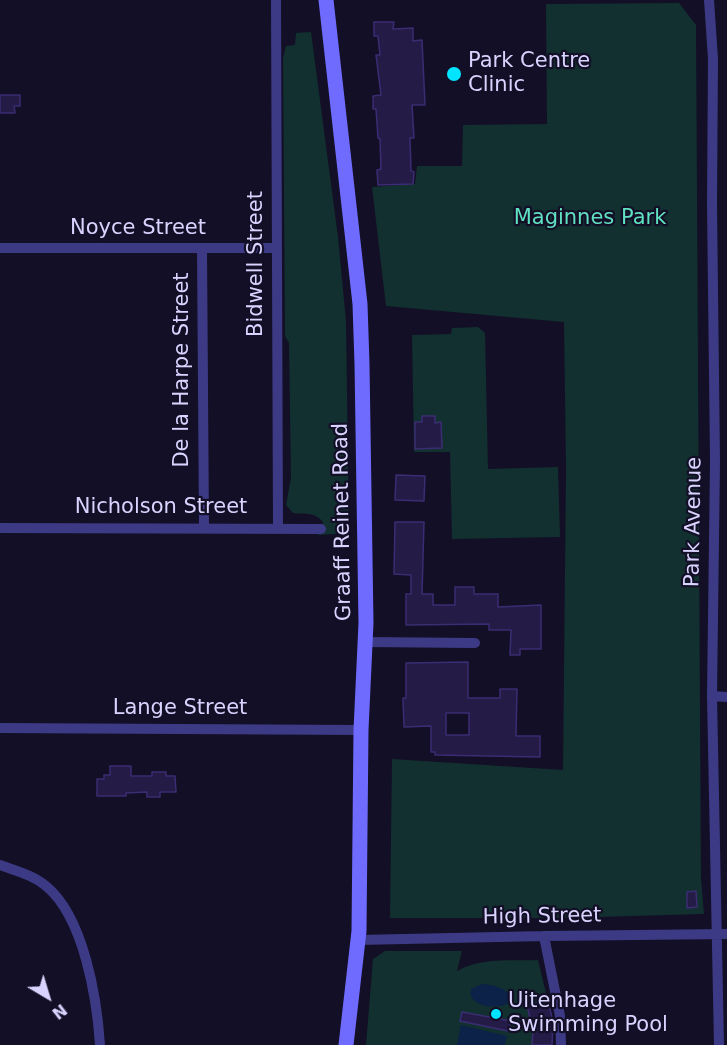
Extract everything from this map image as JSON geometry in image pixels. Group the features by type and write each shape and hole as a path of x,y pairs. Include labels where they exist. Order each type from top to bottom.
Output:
{"main road":[{"name":"Graaff Reinet Road","path":"326,0 360,304 365,642 361,730 358,940 346,1045"}],"street":[{"name":"Bidwell Street","path":"276,0 278,527"},
{"name":"Park Avenue","path":"709,0 713,59 712,204 720,461 712,696 722,934 718,1045"},
{"name":"Noyce Street","path":"0,248 277,248"},
{"name":"De la Harpe Street","path":"202,249 204,527"},
{"name":"Nicholson Street","path":"0,528 278,527 321,529"},
{"path":"365,642 475,643"},
{"path":"712,696 727,698"},
{"name":"Lange Street","path":"0,728 361,730"},
{"path":"0,865 33,877 47,886 61,901 78,935 93,983 100,1045"},
{"name":"High Street","path":"358,940 722,934"},
{"path":"544,936 560,1016 561,1045"}],"green space":[{"name":"Maginnes Park","path":"679,3 696,25 701,879 704,914 562,918 390,918 392,759 563,770 566,469 564,322 386,306 372,187 415,184 417,166 462,166 463,125 547,124 546,4"},
{"path":"311,32 338,237 346,321 349,533 318,535 323,528 323,522 310,514 293,513 286,505 291,478 289,343 285,336 283,58 286,46 295,45 296,33"},
{"path":"478,327 485,333 488,469 558,467 560,537 452,539 450,452 414,452 412,335 451,334 452,328"},
{"path":"385,951 462,951 457,971 486,962 538,960 554,1026 552,1045 366,1045 373,959"}],"water":[{"path":"482,984 502,989 512,997 512,1000 507,1004 493,1007 479,1004 471,995 471,989"},
{"path":"461,1025 507,1036 505,1045 457,1045"}],"building":[{"path":"374,22 394,22 393,29 413,28 413,41 422,40 425,105 412,105 414,138 410,138 413,184 378,185 377,170 381,169 380,139 378,138 376,109 373,109 373,96 381,95 376,55 380,55 378,36 374,36"},
{"path":"0,95 20,95 20,106 14,106 15,113 0,113"},
{"path":"422,416 435,416 435,423 441,422 442,448 415,449 415,422 422,422"},
{"path":"396,475 425,476 424,501 395,500"},
{"path":"395,522 424,522 422,594 433,594 433,605 455,605 455,587 474,587 474,594 498,594 498,607 541,605 541,649 520,649 520,655 510,655 511,630 489,630 489,624 406,625 406,594 411,594 411,575 394,574"},
{"path":"468,662 468,698 500,698 500,689 517,689 516,736 540,736 540,757 435,755 435,752 431,752 431,726 404,727 403,698 406,698 406,663","holes":["446,713 469,713 469,735 446,735"]},
{"path":"110,766 131,766 131,776 152,776 152,772 166,772 166,776 175,776 176,792 160,792 160,797 147,797 147,792 126,793 126,796 97,796 97,779 104,779 104,775 110,775"},
{"path":"696,891 697,907 687,908 687,892"},
{"path":"548,1001 553,1022 552,1045 532,1045 533,1031 527,1005"},
{"path":"462,1012 511,1021 508,1031 460,1021"}],"place":[{"name":"Park Centre Clinic","path":"454,74"},
{"name":"Uitenhage Swimming Pool","path":"496,1014"}]}
